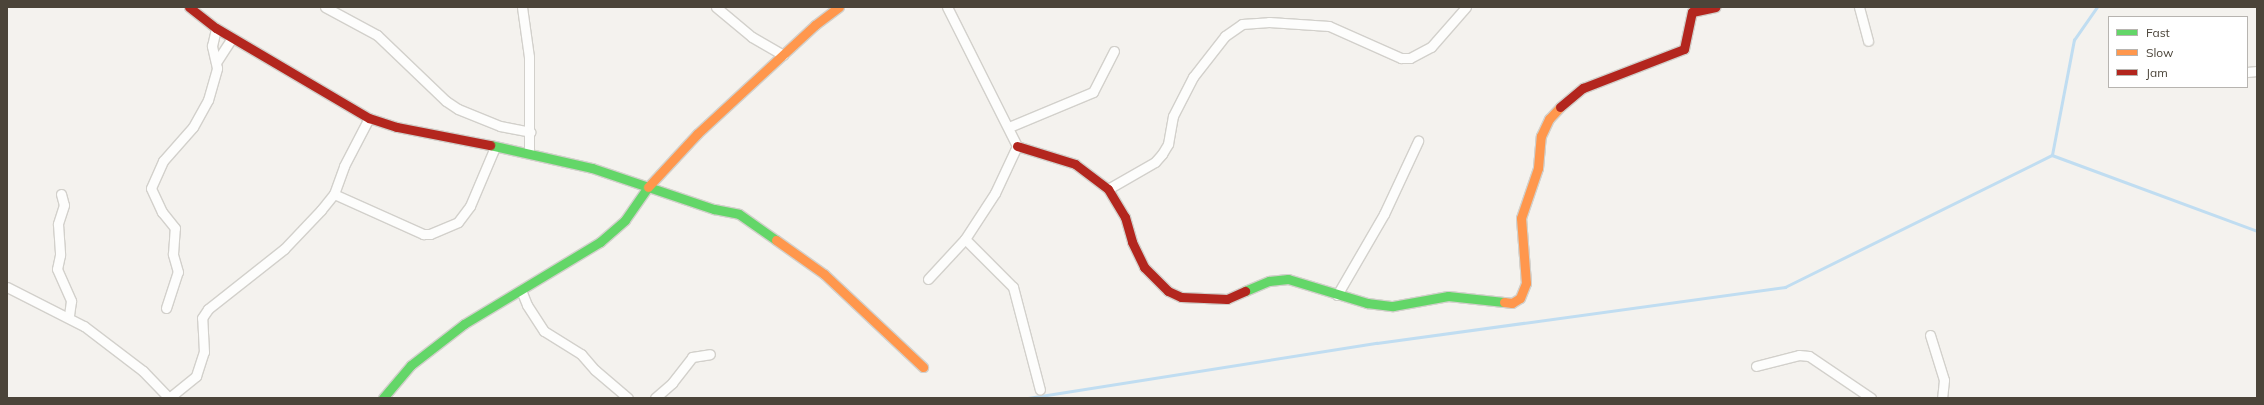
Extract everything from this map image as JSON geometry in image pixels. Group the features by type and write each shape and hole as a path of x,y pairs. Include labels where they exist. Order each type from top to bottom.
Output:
{"street":[{"path":"189,7 216,28 232,38 369,118 397,127 495,147 529,152 592,168 648,187 739,214 754,223 824,274 923,367"},
{"path":"325,7 341,18 376,35 446,101 458,109 500,126 530,132"},
{"path":"522,7 530,57 529,152"},
{"path":"716,7 752,37 783,55"},
{"path":"383,398 411,365 464,324 600,242 625,220 648,187 697,134 815,25 839,7"},
{"path":"947,7 1017,146 1075,164 1108,189 1124,217 1132,242 1144,267 1168,291 1181,297 1227,300 1269,281 1288,279 1336,295 1367,303 1393,306 1448,296 1476,297 1512,304 1517,302 1526,282 1521,218 1538,168 1541,136 1549,119 1567,99 1583,88 1684,49 1692,12 1715,7"},
{"path":"1108,189 1155,162 1162,154 1168,144 1173,116 1193,77 1225,36 1242,24 1269,22 1329,26 1401,58 1410,58 1431,47 1466,7"},
{"path":"1859,7 1868,41"},
{"path":"216,28 212,46 217,61"},
{"path":"166,308 178,272 172,254 175,228 162,212 151,188 163,161 193,127 208,100 217,61 232,38"},
{"path":"1009,128 1093,92 1114,51"},
{"path":"7,287 69,316 143,371 169,398 196,376 204,352 202,318 208,309 284,249 334,194 344,166 369,118"},
{"path":"1336,295 1384,214 1418,141"},
{"path":"928,279 966,239 995,193 1017,146"},
{"path":"334,194 423,234 430,234 458,222 470,206 495,147"},
{"path":"61,194 64,205 58,224 60,255 57,269 71,301 69,316"},
{"path":"966,239 1013,287 1040,390"},
{"path":"521,290 527,305 544,331 581,354 595,370 628,398"},
{"path":"1930,335 1944,380 1942,398"},
{"path":"655,398 672,383 692,357 710,354"},
{"path":"1756,366 1799,355 1809,356 1871,398"}],"waterway":[{"path":"2052,155 2074,40 2097,7"},
{"path":"1028,398 1377,343 1785,287 2052,155 2257,231"}],"traffic: fast":[{"path":"490,145 592,168 714,209 739,214 776,240"},
{"path":"383,398 411,365 464,324 600,242 625,220 648,187"},
{"path":"1245,291 1269,281 1288,279 1367,303 1393,306 1448,296 1504,302"}],"traffic: slow":[{"path":"648,187 697,134 815,25 839,7"},
{"path":"1504,302 1512,303 1520,298 1526,283 1521,218 1538,168 1541,136 1549,119 1560,107"},
{"path":"776,240 824,274 923,367"}],"traffic: jam":[{"path":"189,7 216,28 369,118 397,127 490,145"},
{"path":"1560,107 1583,88 1684,49 1692,12 1715,7"},
{"path":"1017,146 1075,164 1108,189 1125,217 1132,242 1144,267 1168,291 1181,297 1227,299 1245,291"}]}
